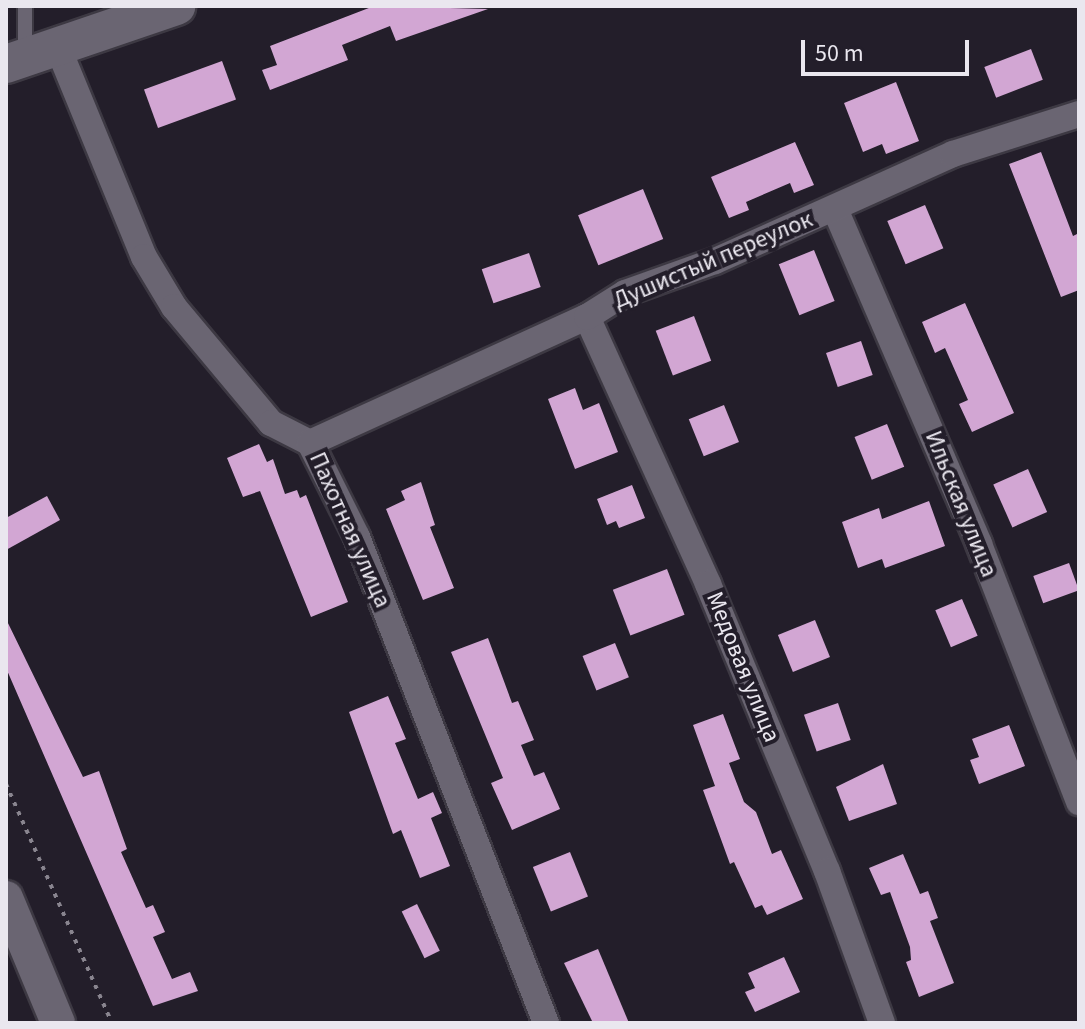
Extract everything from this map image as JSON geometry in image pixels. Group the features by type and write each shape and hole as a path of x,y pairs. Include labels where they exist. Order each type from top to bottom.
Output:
{"main road":[{"path":"30,55 111,16 176,6"}],"street":[{"name":"Пахотная улица","path":"30,55 174,307 271,423 310,443 357,537 546,1023"},
{"name":"Душистый переулок","path":"310,443 587,317 625,293 835,209 953,154 1079,114"},
{"name":"Ильская улица","path":"835,209 892,332 1079,802"},
{"name":"Медовая улица","path":"587,317 714,598 827,871 882,1023"},
{"path":"6,898 58,1023"}],"lane":[{"path":"25,6 30,55"}],"path":[{"path":"6,784 112,1023"}],"building":[{"path":"374,6 488,9 396,41 390,26 342,45 348,60 270,90 262,70 277,65 270,46"},
{"path":"1031,49 1043,80 996,98 984,67"},
{"path":"222,61 236,100 158,128 144,89"},
{"path":"896,82 919,141 886,154 882,144 863,152 844,103"},
{"path":"795,142 814,185 794,193 790,183 746,202 749,210 729,218 711,177"},
{"path":"1041,152 1073,236 1079,233 1079,290 1061,297 1009,164"},
{"path":"643,189 663,239 598,265 578,215"},
{"path":"925,205 943,248 906,264 887,221"},
{"path":"814,250 835,301 799,315 779,264"},
{"path":"529,253 541,287 493,303 482,269"},
{"path":"965,303 1014,413 972,432 959,404 968,400 945,348 935,353 922,322"},
{"path":"694,316 711,361 673,376 656,331"},
{"path":"861,341 873,375 838,387 826,353"},
{"path":"575,388 583,410 599,403 618,452 575,469 548,399"},
{"path":"724,405 739,442 704,456 689,419"},
{"path":"887,424 904,467 872,480 855,437"},
{"path":"259,444 267,462 273,459 285,494 297,490 300,498 306,495 348,602 311,617 260,491 243,497 227,458"},
{"path":"1028,469 1047,512 1012,527 993,484"},
{"path":"421,482 435,525 430,527 454,588 423,600 386,509 405,500 401,491"},
{"path":"632,485 645,518 619,528 616,521 607,525 597,499"},
{"path":"47,496 60,520 6,550 6,518"},
{"path":"929,501 945,546 885,568 882,559 858,568 842,522 879,508 882,519"},
{"path":"1069,563 1079,590 1043,603 1033,576"},
{"path":"667,569 685,615 630,636 613,590"},
{"path":"962,599 978,636 951,647 935,610"},
{"path":"6,619 83,777 99,771 127,849 121,852 146,908 153,905 165,932 153,937 172,979 190,972 198,991 153,1006 6,668"},
{"path":"815,620 830,657 793,672 778,635"},
{"path":"488,638 512,703 518,701 534,740 521,745 534,776 544,772 560,809 512,830 491,783 503,778 451,652"},
{"path":"615,643 629,677 596,690 583,656"},
{"path":"388,696 406,739 395,743 418,799 433,792 442,813 431,818 450,866 420,878 401,830 393,834 349,712"},
{"path":"838,703 851,740 817,752 804,715"},
{"path":"723,714 740,759 729,763 744,802 756,812 772,854 781,850 803,899 767,915 762,905 755,908 734,862 730,864 703,790 715,786 693,725"},
{"path":"1009,725 1025,766 979,784 970,760 979,757 972,739"},
{"path":"883,764 897,804 849,821 836,787"},
{"path":"570,852 588,897 551,911 533,867"},
{"path":"903,854 920,894 928,891 938,918 930,921 954,983 919,997 906,962 911,960 910,947 890,892 881,895 869,868"},
{"path":"417,904 440,951 425,958 402,911"},
{"path":"598,949 629,1023 593,1023 564,963"},
{"path":"784,957 800,992 755,1012 745,992 755,988 748,973"}]}
